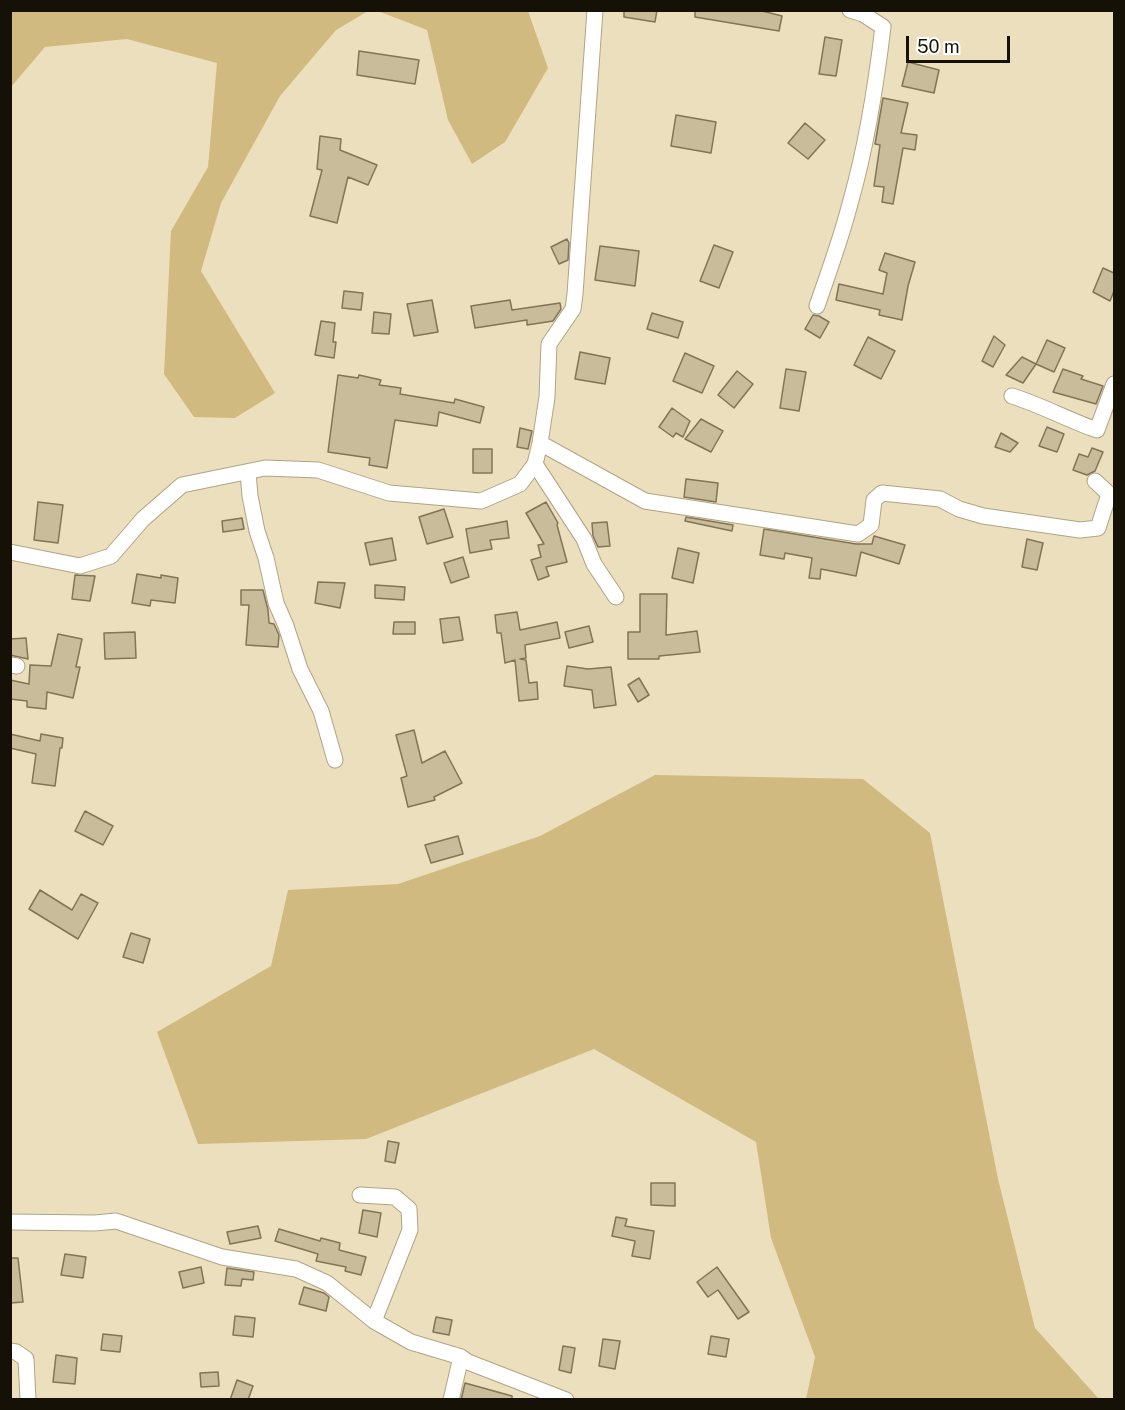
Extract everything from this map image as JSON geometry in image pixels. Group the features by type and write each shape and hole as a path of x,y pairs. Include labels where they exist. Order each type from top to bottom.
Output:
{"street":[{"path":"10,552 80,566 111,556 143,519 182,485 265,468 318,470 389,493 481,501 520,484 535,464 540,443 547,397 549,344 573,309 595,10"},
{"path":"817,306 851,203 878,72 883,27 863,14 850,10"},
{"path":"1012,396 1033,402 1076,423 1097,430 1114,384"},
{"path":"540,443 645,501 858,534 871,525 874,500 882,493 940,499 958,509 982,516 1080,530 1098,528 1112,492 1095,481"},
{"path":"535,464 584,539 594,564 616,597"},
{"path":"248,472 257,531 266,558 276,603 300,669 321,711 334,760"},
{"path":"360,1195 396,1197 409,1209 410,1230 374,1321"},
{"path":"10,1222 95,1223 116,1221 222,1257 296,1269 327,1283 374,1321 411,1342 461,1357 468,1362 566,1400"},
{"path":"10,1351 26,1359 28,1400"},
{"path":"451,1400 461,1357"}],"shaded area":[{"path":"11,10 368,11 336,30 280,96 221,203 201,271 275,393 235,418 194,417 164,374 171,231 208,167 217,63 127,39 45,47 11,87"},
{"path":"378,11 528,11 548,68 505,142 472,164 448,120 427,30"},
{"path":"655,775 863,779 930,833 998,1179 1035,1328 1099,1399 806,1399 815,1357 771,1238 756,1142 594,1049 366,1139 198,1144 157,1032 271,966 288,890 398,884 540,836"}],"building":[{"path":"624,10 657,10 655,22 624,17"},
{"path":"695,10 758,10 782,16 779,31 695,17"},
{"path":"825,37 842,40 836,76 819,74"},
{"path":"359,51 419,60 415,84 357,75"},
{"path":"908,62 939,70 934,93 902,86"},
{"path":"883,98 908,103 901,133 917,135 915,150 903,148 893,204 882,202 884,187 874,186 880,145 875,144"},
{"path":"676,115 716,122 711,153 671,146"},
{"path":"805,123 825,140 808,159 788,143"},
{"path":"320,136 341,139 340,150 377,165 368,185 348,177 337,223 310,216 322,170 317,169"},
{"path":"567,239 569,243 568,260 559,264 551,247"},
{"path":"714,245 733,252 719,288 700,281"},
{"path":"600,246 639,251 635,286 595,280"},
{"path":"885,253 915,262 902,320 879,315 880,310 836,300 839,284 883,294 887,273 879,270"},
{"path":"1103,268 1114,273 1114,291 1110,301 1093,292"},
{"path":"344,291 363,293 361,310 342,308"},
{"path":"432,300 438,332 414,336 407,304"},
{"path":"510,300 512,310 560,303 561,309 553,321 527,325 527,320 475,328 471,306"},
{"path":"374,312 391,314 389,334 372,333"},
{"path":"652,313 683,322 678,338 647,329"},
{"path":"813,315 829,322 820,338 805,329"},
{"path":"321,321 335,323 334,358 315,355"},
{"path":"994,336 1005,345 993,367 982,361"},
{"path":"868,337 895,351 881,379 854,365"},
{"path":"1047,340 1065,348 1054,372 1036,364"},
{"path":"580,352 610,358 605,384 575,379"},
{"path":"685,353 714,366 702,393 673,381"},
{"path":"1022,357 1036,364 1023,383 1006,375"},
{"path":"786,369 806,372 799,411 780,408"},
{"path":"1063,369 1083,376 1081,379 1103,386 1096,404 1053,392"},
{"path":"737,371 753,384 734,408 718,395"},
{"path":"338,375 358,378 359,375 381,380 379,385 401,388 400,394 454,403 455,399 484,407 480,423 439,412 437,426 395,420 387,468 369,465 370,458 328,452"},
{"path":"672,408 690,421 683,437 676,433 673,437 659,427"},
{"path":"701,419 723,431 711,452 685,439"},
{"path":"1047,427 1064,434 1057,452 1039,446"},
{"path":"520,428 532,431 528,449 517,447"},
{"path":"1001,433 1018,443 1010,452 995,447"},
{"path":"1092,448 1103,452 1095,471 1087,475 1073,470 1079,454 1088,457"},
{"path":"473,449 492,449 492,473 473,473"},
{"path":"686,479 718,483 716,502 684,497"},
{"path":"38,502 63,505 58,543 34,540"},
{"path":"546,502 558,523 567,562 546,567 549,576 538,580 531,560 541,557 538,545 544,544 526,513"},
{"path":"444,509 453,537 427,544 419,517"},
{"path":"686,517 733,525 732,531 685,521"},
{"path":"242,518 244,529 223,532 222,521"},
{"path":"507,521 509,538 490,540 492,549 470,553 466,529"},
{"path":"607,522 610,546 598,547 593,536 592,523"},
{"path":"764,529 856,544 872,544 874,536 905,545 899,564 861,552 856,576 821,569 820,579 809,578 812,558 785,553 784,559 760,555"},
{"path":"392,538 396,560 370,565 365,543"},
{"path":"1027,539 1043,543 1037,570 1022,567"},
{"path":"678,548 699,553 693,583 672,578"},
{"path":"463,557 469,577 451,583 444,563"},
{"path":"137,574 178,578 175,603 151,600 150,606 132,603"},
{"path":"75,575 95,576 90,601 72,599"},
{"path":"318,582 345,583 340,608 315,603"},
{"path":"375,585 405,587 404,600 375,598"},
{"path":"241,590 263,590 269,623 274,624 279,635 278,647 246,645 249,605 241,605"},
{"path":"640,594 667,594 666,635 697,631 700,652 659,656 659,659 628,659 628,632 640,632"},
{"path":"517,612 520,630 557,622 560,638 525,645 526,658 520,659 526,660 529,683 537,682 538,699 519,701 515,660 505,663 501,633 497,633 495,615"},
{"path":"459,617 463,640 443,643 440,619"},
{"path":"394,622 415,622 415,634 393,634"},
{"path":"589,626 593,642 569,648 565,632"},
{"path":"135,632 136,658 105,659 104,633"},
{"path":"58,634 82,639 76,667 80,667 73,698 47,692 46,709 27,707 27,701 10,699 10,680 29,684 30,665 51,666"},
{"path":"26,638 28,659 10,655 10,639"},
{"path":"567,666 588,669 611,667 616,705 594,708 592,690 564,686"},
{"path":"639,678 649,695 638,702 628,685"},
{"path":"414,730 422,763 445,751 462,783 434,797 435,800 408,807 401,778 407,776 396,735"},
{"path":"10,734 40,741 41,734 63,738 55,786 32,783 36,754 10,748"},
{"path":"85,811 113,826 103,845 75,831"},
{"path":"458,836 463,854 431,863 425,845"},
{"path":"40,890 72,910 81,894 98,903 78,939 29,909"},
{"path":"131,933 150,939 143,963 123,957"},
{"path":"388,1141 399,1143 395,1163 385,1161"},
{"path":"651,1183 675,1183 675,1206 651,1205"},
{"path":"363,1210 381,1213 377,1237 359,1233"},
{"path":"616,1217 627,1219 625,1226 654,1231 650,1259 632,1256 635,1241 612,1236"},
{"path":"258,1226 261,1238 230,1244 227,1232"},
{"path":"279,1229 320,1241 321,1238 340,1243 339,1250 366,1257 361,1275 345,1271 346,1267 316,1261 318,1254 275,1241"},
{"path":"65,1254 86,1257 83,1278 61,1275"},
{"path":"10,1258 18,1258 23,1302 10,1303"},
{"path":"201,1267 204,1283 183,1288 179,1272"},
{"path":"717,1267 749,1312 738,1319 718,1290 708,1297 697,1282"},
{"path":"227,1268 254,1272 253,1280 242,1279 241,1286 225,1285"},
{"path":"304,1287 324,1293 329,1297 326,1311 299,1304"},
{"path":"235,1316 255,1318 253,1337 233,1335"},
{"path":"436,1317 452,1320 449,1335 433,1332"},
{"path":"103,1334 122,1336 120,1352 101,1350"},
{"path":"711,1336 729,1339 726,1357 708,1354"},
{"path":"603,1339 620,1341 615,1369 599,1366"},
{"path":"563,1346 575,1348 571,1373 559,1370"},
{"path":"56,1355 77,1358 75,1384 53,1382"},
{"path":"218,1372 219,1386 201,1387 200,1373"},
{"path":"237,1380 253,1386 248,1400 230,1400"},
{"path":"465,1383 512,1396 512,1400 461,1400"}]}
